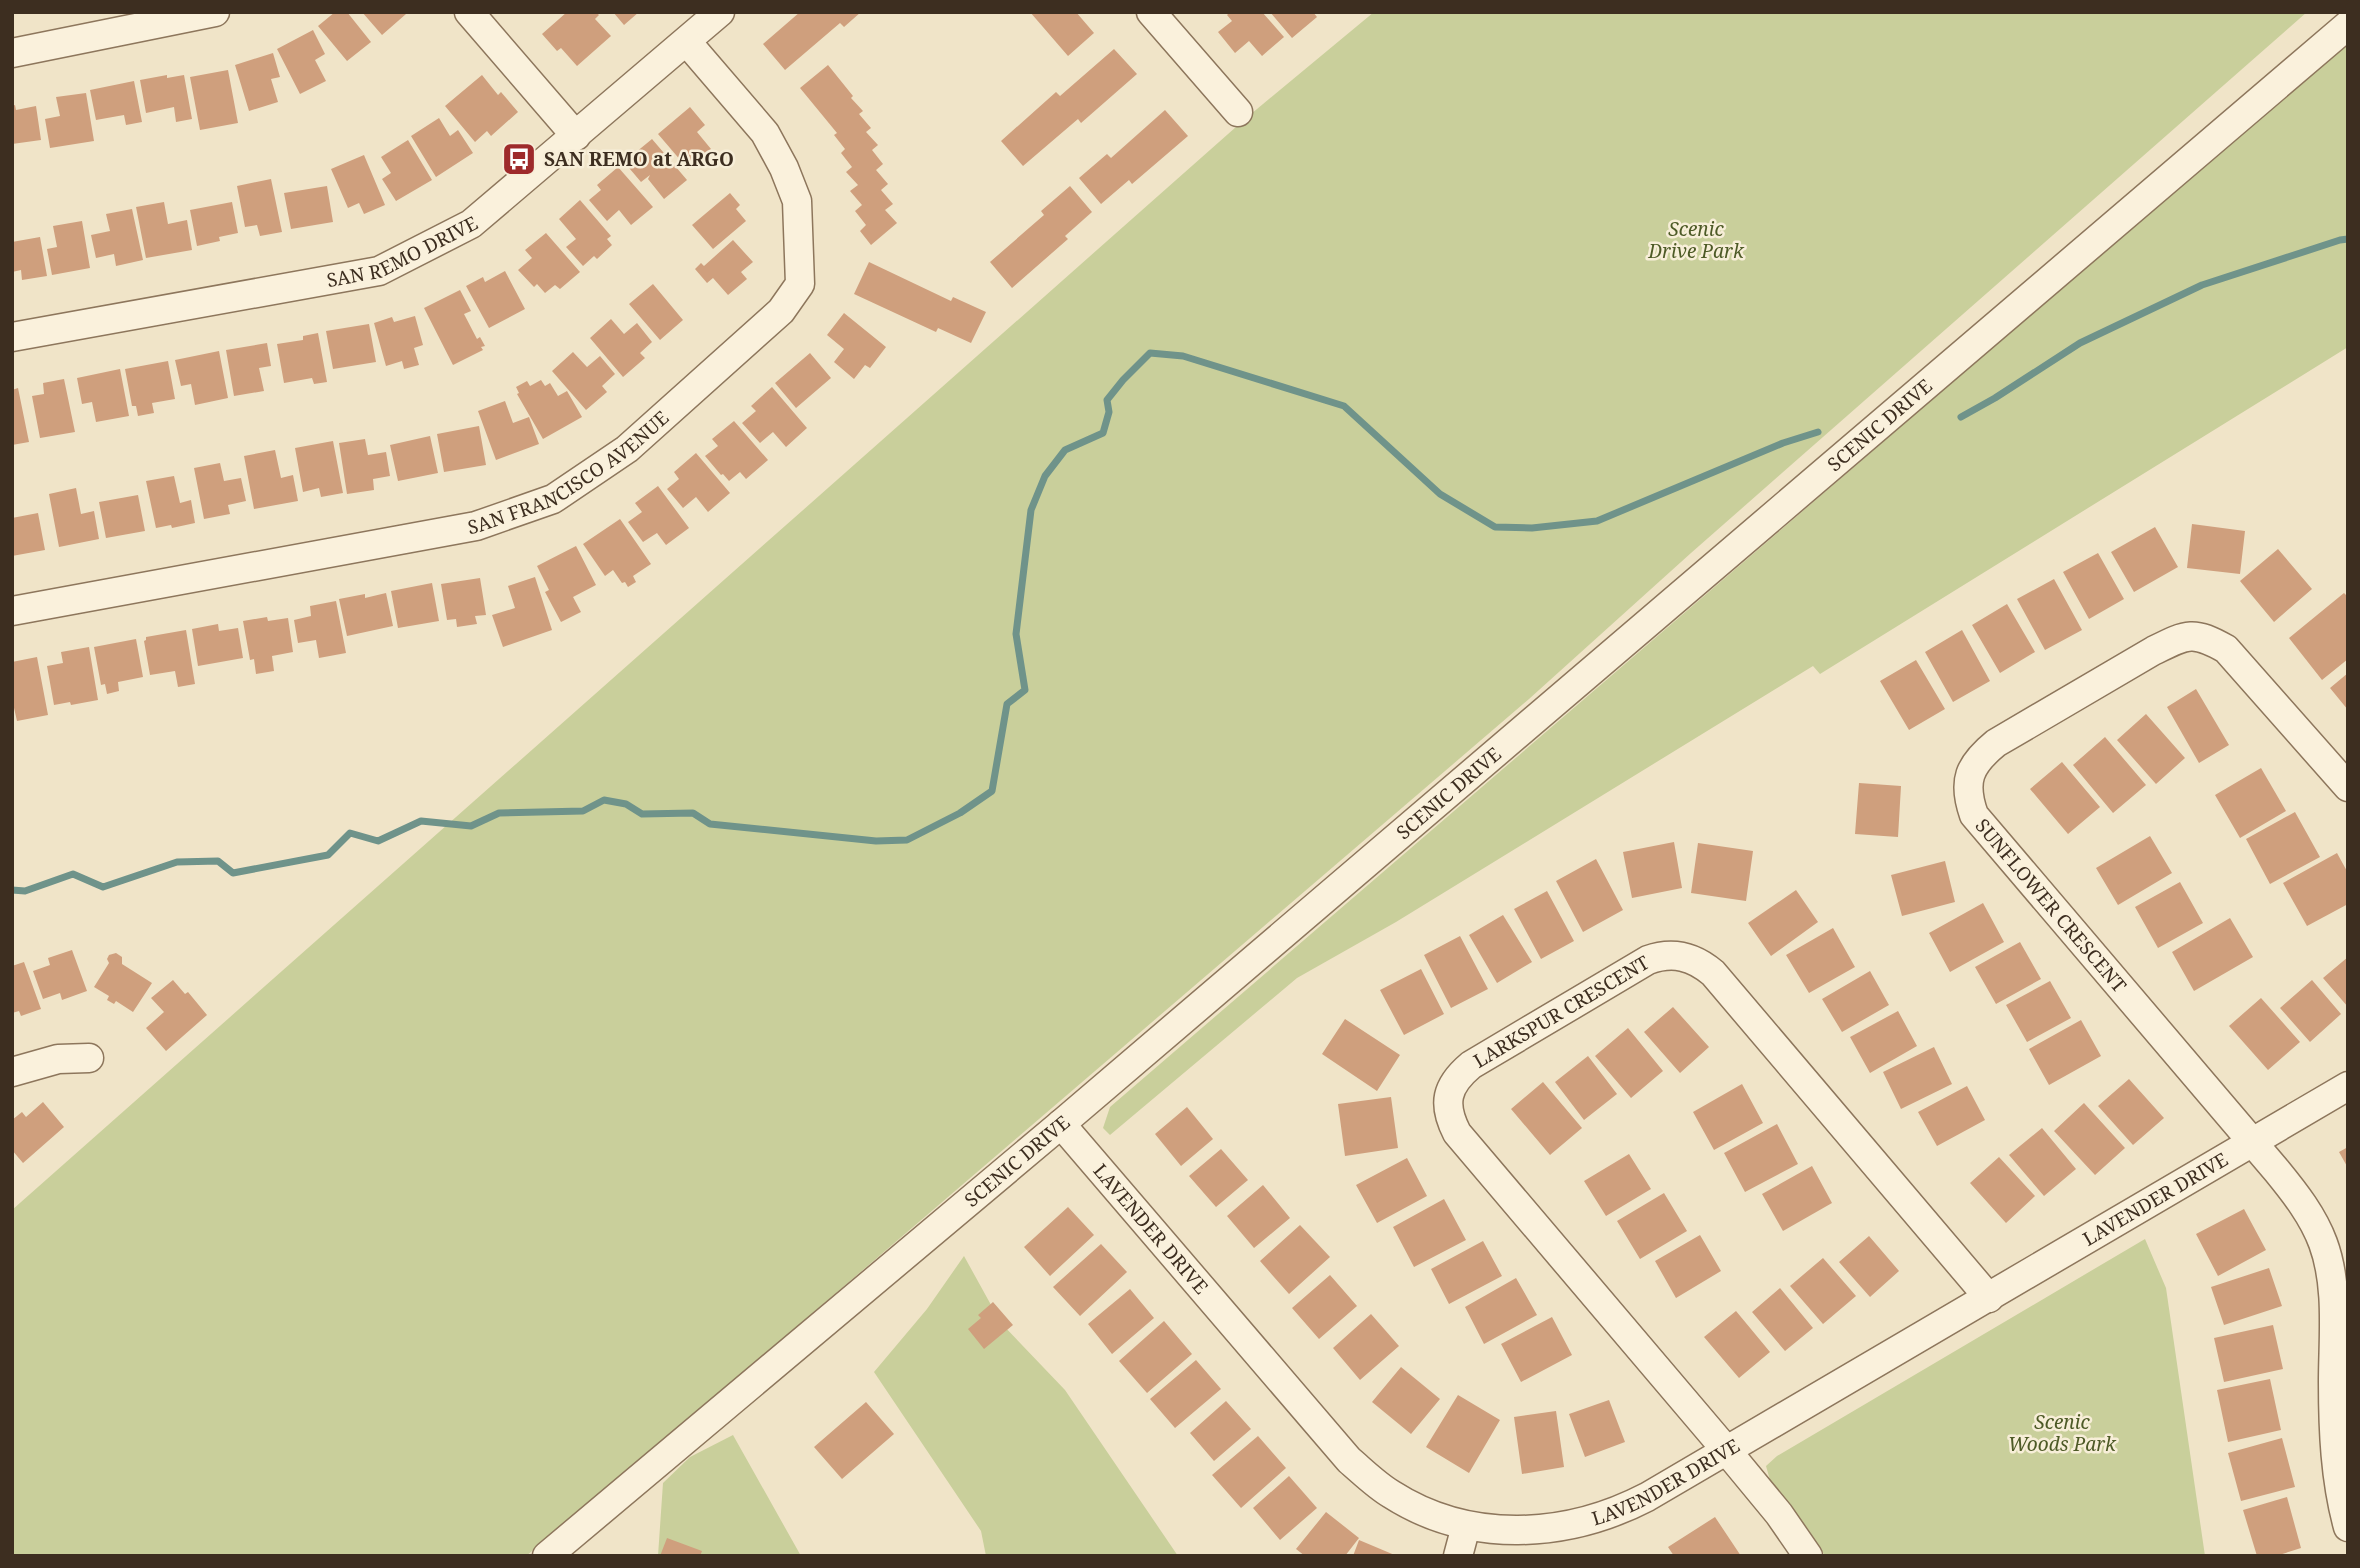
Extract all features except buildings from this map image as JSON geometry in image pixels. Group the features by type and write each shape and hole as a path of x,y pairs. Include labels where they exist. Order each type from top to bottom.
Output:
{"street":[{"path":"12,53 215,12"},
{"path":"469,12 576,136"},
{"name":"SAN REMO DRIVE","path":"12,337 379,271 471,224 720,12"},
{"path":"1151,12 1238,111"},
{"name":"SCENIC DRIVE","path":"547,1556 1061,1124 2348,26"},
{"name":"SAN FRANCISCO AVENUE","path":"12,611 476,526 553,499 627,449 780,311 800,284 797,201 784,168 765,132 687,42"},
{"name":"SUNFLOWER CRESCENT","path":"2252,1142 1974,815 1968,787 1970,771 1980,756 1996,743 2153,651 2192,635 2211,640 2226,649 2348,788"},
{"name":"LARKSPUR CRESCENT","path":"1808,1556 1779,1514 1727,1451 1457,1133 1449,1118 1447,1101 1453,1084 1462,1073 1559,1011 1648,960 1661,955 1685,957 1705,966 1713,973 1989,1298"},
{"path":"12,1072 58,1059 89,1058"},
{"name":"LAVENDER DRIVE","path":"1061,1124 1349,1460 1390,1494 1412,1506 1466,1526 1492,1530 1535,1530 1595,1520 1634,1504 2348,1086"},
{"path":"2252,1142 2300,1199 2324,1245 2332,1285 2335,1322 2333,1382 2338,1479 2348,1527"},
{"path":"1458,1556 1466,1526"}],"green space":[{"name":"Scenic Drive Park","path":"1374,12 2307,12 1691,553 1529,699 526,1556 12,1556 12,1210 1245,119"},
{"path":"2348,42 2348,347 1820,674 1813,666 1396,922 1297,978 1110,1135 1103,1128 1110,1107"},
{"name":"Scenic Woods Park","path":"2145,1239 2166,1288 2205,1556 1825,1556 1770,1480 1766,1466 1777,1456"},
{"path":"964,1256 1001,1323 1065,1390 1178,1556 986,1556 981,1531 874,1372 927,1309"},
{"path":"733,1435 801,1556 658,1556 663,1483 690,1457"}],"waterway":[{"path":"1961,417 2080,343 2202,285 2348,239"},
{"path":"12,890 25,891 73,874 103,887 177,862 218,861 233,873 328,855 350,833 378,841 421,821 471,826 499,813 583,811 604,800 626,804 642,814 693,813 710,824 876,841 907,840 960,813 992,791 1007,704 1025,690 1016,634 1031,510 1045,476 1065,450 1103,433 1109,412 1107,400 1150,353 1183,356 1344,406 1440,494 1495,527 1532,528 1597,521 1783,443 1818,432"}],"place":[{"name":"SAN REMO at ARGO","path":"519,159"}]}
